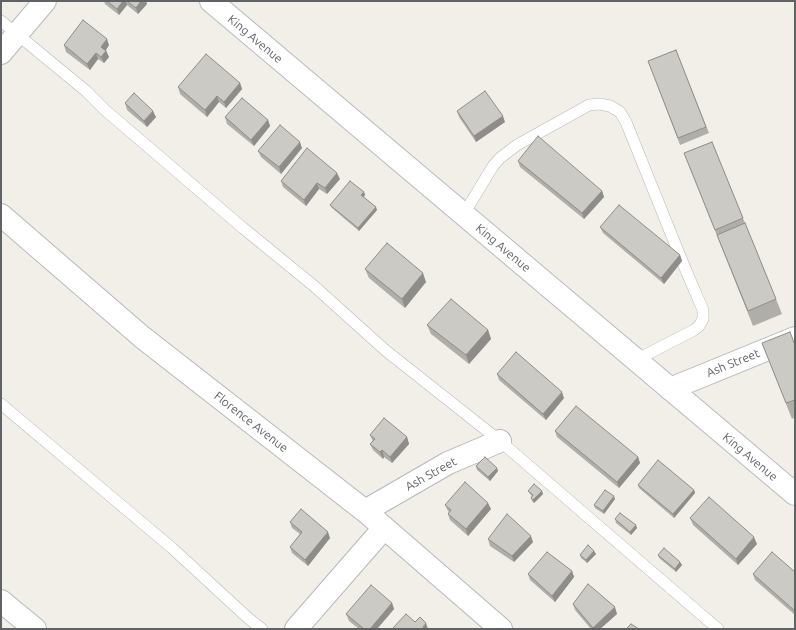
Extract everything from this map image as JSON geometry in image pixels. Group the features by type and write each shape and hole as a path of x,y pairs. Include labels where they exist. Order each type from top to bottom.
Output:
{"street":[{"path":"1,53 9,27 45,1"},
{"name":"King Avenue","path":"211,1 795,494"},
{"name":"Florence Avenue","path":"1,215 142,337 365,511 501,629"},
{"name":"Ash Street","path":"670,389 795,338"},
{"name":"Ash Street","path":"365,511 448,463 500,441"},
{"path":"296,629 384,528"},
{"path":"1,601 35,629"}],"lane":[{"path":"9,27 86,91 105,110 243,228 314,286 385,350 500,441 718,629"},
{"path":"464,214 492,166 517,145 589,105 600,104 610,106 620,112 626,122 703,310 703,319 699,326 694,330 636,360"},
{"path":"1,404 172,548 262,629"}],"building":[{"path":"107,1 123,1 117,9"},
{"path":"127,1 141,1 136,8"},
{"path":"83,20 107,39 101,47 106,51 101,57 96,53 87,64 64,45"},
{"path":"676,50 706,127 678,138 648,61"},
{"path":"206,54 240,83 224,102 217,96 205,110 178,87"},
{"path":"485,91 503,116 474,136 457,111"},
{"path":"134,93 153,111 144,121 125,103"},
{"path":"242,98 268,120 251,140 225,117"},
{"path":"280,125 300,142 279,167 258,151"},
{"path":"538,136 602,191 582,213 518,161"},
{"path":"712,142 743,218 715,230 684,153"},
{"path":"307,148 337,173 325,188 317,183 304,200 281,181"},
{"path":"350,181 364,192 361,195 376,207 358,228 330,205"},
{"path":"619,205 680,255 661,278 600,227"},
{"path":"745,223 776,299 748,311 717,235"},
{"path":"387,243 423,273 402,299 365,269"},
{"path":"451,299 488,330 466,355 427,325"},
{"path":"790,332 795,345 795,400 786,403 762,343"},
{"path":"516,352 562,392 543,414 497,374"},
{"path":"576,406 638,457 617,482 555,431"},
{"path":"384,418 407,437 390,457 382,450 380,452 370,444 375,439 370,435"},
{"path":"485,457 497,468 488,477 476,466"},
{"path":"658,460 694,490 673,514 638,485"},
{"path":"465,482 488,503 466,529 448,514 451,510 445,505"},
{"path":"534,484 542,491 533,500 531,498 533,495 528,491"},
{"path":"605,490 614,496 603,511 594,505"},
{"path":"709,497 754,537 736,559 690,518"},
{"path":"301,509 328,532 305,560 290,547 302,532 290,522"},
{"path":"620,513 636,525 630,532 615,519"},
{"path":"507,514 531,536 512,556 488,539"},
{"path":"588,545 594,551 586,560 580,555"},
{"path":"664,548 680,562 675,569 658,555"},
{"path":"547,552 572,571 552,596 528,574"},
{"path":"772,552 795,572 795,611 753,574"},
{"path":"588,584 615,607 593,628 573,604"},
{"path":"371,585 392,603 370,629 364,629 346,614"},
{"path":"406,614 415,622 420,617 426,623 423,627 424,629 392,629"},
{"path":"631,624 639,629 626,629"}]}
